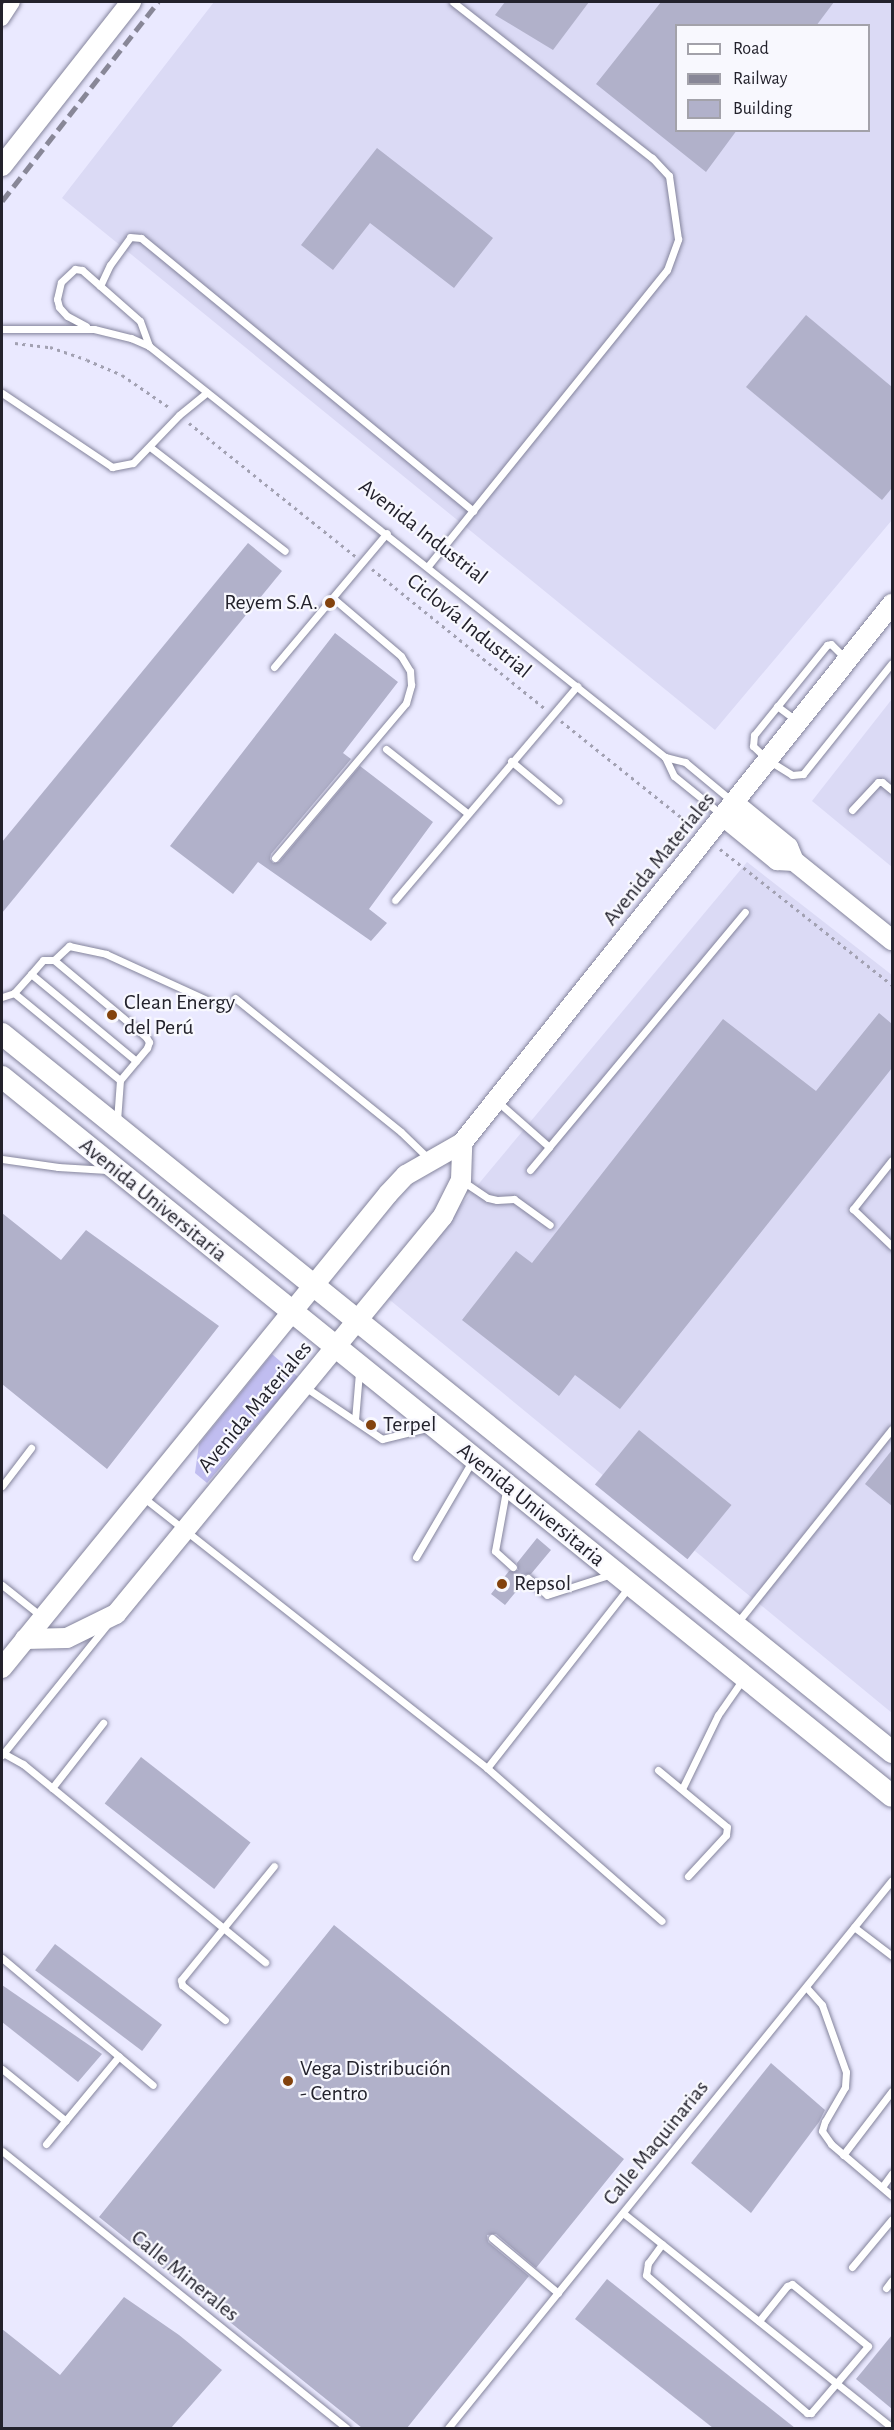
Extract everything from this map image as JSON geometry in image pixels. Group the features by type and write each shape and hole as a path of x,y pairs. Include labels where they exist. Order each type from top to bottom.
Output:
{"main road":[{"name":"Avenida Universitaria","path":"2,1034 892,1752"},
{"name":"Avenida Universitaria","path":"2,1077 892,1796"},
{"path":"94,1152 116,1126"},
{"path":"723,1659 740,1629"}],"street":[{"path":"2,19 13,2"},
{"path":"2,166 132,2"},
{"name":"Avenida Materiales","path":"2,1668 388,1194 406,1175 462,1143 892,604"},
{"name":"Avenida Industrial","path":"729,809 788,847 794,861 892,940"},
{"name":"Avenida Materiales","path":"26,1639 67,1638 116,1614 443,1216 461,1180 462,1143"}],"lane":[{"path":"428,566 667,270 678,239 669,176 652,158 453,2"},
{"path":"100,286 110,265 130,237 141,238 473,511"},
{"path":"75,269 82,270 140,321 149,346 131,338 94,329 67,316 59,307 58,291 68,273 75,269"},
{"path":"2,329 94,329"},
{"name":"Avenida Industrial","path":"149,346 387,533 665,757 685,762 729,809"},
{"path":"2,393 112,467 133,463 179,415 207,392"},
{"path":"150,447 285,551"},
{"path":"274,666 334,599 387,533"},
{"path":"275,858 406,703 411,685 410,671 401,656 334,599"},
{"path":"848,660 831,644 827,645 754,735 753,746 768,760 792,776 803,774 892,663"},
{"path":"395,900 577,686"},
{"path":"777,706 798,723"},
{"path":"386,749 467,813"},
{"name":"Avenida Industrial","path":"665,757 674,776 729,809"},
{"path":"511,761 559,801"},
{"path":"852,810 878,782 882,782 892,790"},
{"path":"530,1170 746,912"},
{"path":"54,960 69,946 106,954 209,1001"},
{"path":"2,997 14,993 43,960 54,960 146,1037 149,1042 147,1048 120,1080 116,1126"},
{"path":"31,974 136,1061"},
{"path":"14,993 120,1080"},
{"path":"235,998 401,1132 430,1160"},
{"path":"496,1101 549,1147"},
{"path":"2,1159 118,1172"},
{"path":"892,1160 853,1209 892,1246"},
{"path":"461,1180 488,1198 514,1199 550,1225"},
{"path":"355,1420 359,1367"},
{"path":"303,1386 382,1439 434,1426"},
{"path":"740,1629 892,1428"},
{"path":"2,1486 31,1448"},
{"path":"416,1557 474,1459"},
{"path":"507,1485 495,1551 513,1567"},
{"path":"141,1497 487,1768 662,1921"},
{"path":"528,1578 547,1595 623,1579"},
{"path":"487,1768 623,1579"},
{"path":"2,1585 43,1617"},
{"path":"116,1614 2,1754 23,1764 265,1962"},
{"path":"682,1789 718,1715 745,1677"},
{"path":"52,1788 103,1723"},
{"path":"658,1770 727,1827 728,1831 688,1876"},
{"path":"225,2020 182,1985 181,1980 274,1866"},
{"name":"Calle Maquinarias","path":"448,2428 892,1880"},
{"path":"854,1927 892,1956"},
{"path":"2,1958 153,2085"},
{"path":"806,1987 822,2005 846,2073 845,2087 825,2121 822,2131 831,2144 892,2196"},
{"path":"46,2144 119,2056"},
{"path":"2,2069 66,2121"},
{"path":"843,2155 892,2091"},
{"name":"Calle Minerales","path":"2,2151 346,2428"},
{"path":"882,2187 892,2173"},
{"path":"623,2213 892,2428"},
{"path":"852,2267 892,2219"},
{"path":"492,2238 558,2293"},
{"path":"662,2244 648,2263 646,2275 807,2413 811,2413 867,2349 867,2344 792,2284 787,2286 759,2321"},
{"path":"886,2288 892,2280"}],"path":[{"name":"Ciclovía Industrial","path":"10,342 50,347 122,375 150,392 892,985"}],"shaded area":[{"path":"214,2 892,2 892,520 715,730 62,198"},
{"path":"892,699 892,867 812,801"},
{"path":"747,862 892,975 892,1713 385,1296"},
{"path":"272,1354 298,1377 207,1483 195,1473 199,1444"}],"building":[{"path":"505,2 589,2 553,50 495,15"},
{"path":"661,2 834,2 818,24 675,24 675,132 736,132 706,172 596,84"},
{"path":"377,148 493,238 454,288 370,223 333,270 301,245"},
{"path":"806,315 892,387 892,488 882,500 746,387"},
{"path":"248,543 282,571 2,913 2,842"},
{"path":"335,633 398,682 343,753 351,759 271,854 270,859 273,863 279,862 360,766 433,822 369,909 387,923 371,941 258,862 233,894 170,846"},
{"path":"879,1013 892,1024 892,1068 620,1409 575,1375 559,1396 462,1320 516,1251 532,1263 723,1019 816,1091"},
{"path":"2,1213 61,1260 86,1230 219,1326 107,1469 2,1384"},
{"path":"639,1430 731,1505 687,1559 595,1484"},
{"path":"892,1450 892,1506 865,1484"},
{"path":"537,1538 551,1550 531,1574 523,1575 524,1582 505,1605 491,1594 509,1571 518,1570 517,1563"},
{"path":"141,1757 251,1843 214,1889 105,1803"},
{"path":"334,1925 624,2159 536,2268 496,2234 487,2235 488,2242 529,2276 407,2428 362,2428 99,2217"},
{"path":"55,1944 162,2025 142,2051 35,1970"},
{"path":"2,1985 102,2054 78,2082 2,2022"},
{"path":"771,2063 825,2110 819,2122 751,2213 691,2163"},
{"path":"607,2279 795,2428 713,2428 575,2319"},
{"path":"124,2297 179,2335 222,2370 171,2428 2,2428 2,2329 60,2375"},
{"path":"892,2335 892,2409 856,2379"}],"railway":[{"path":"2,201 158,2"}],"place":[{"name":"Reyem S.A.","path":"330,603"},
{"name":"Clean Energy del Perú","path":"112,1015"},
{"name":"Terpel","path":"371,1425"},
{"name":"Repsol","path":"502,1584"},
{"name":"Vega Distribución - Centro","path":"288,2081"}]}
